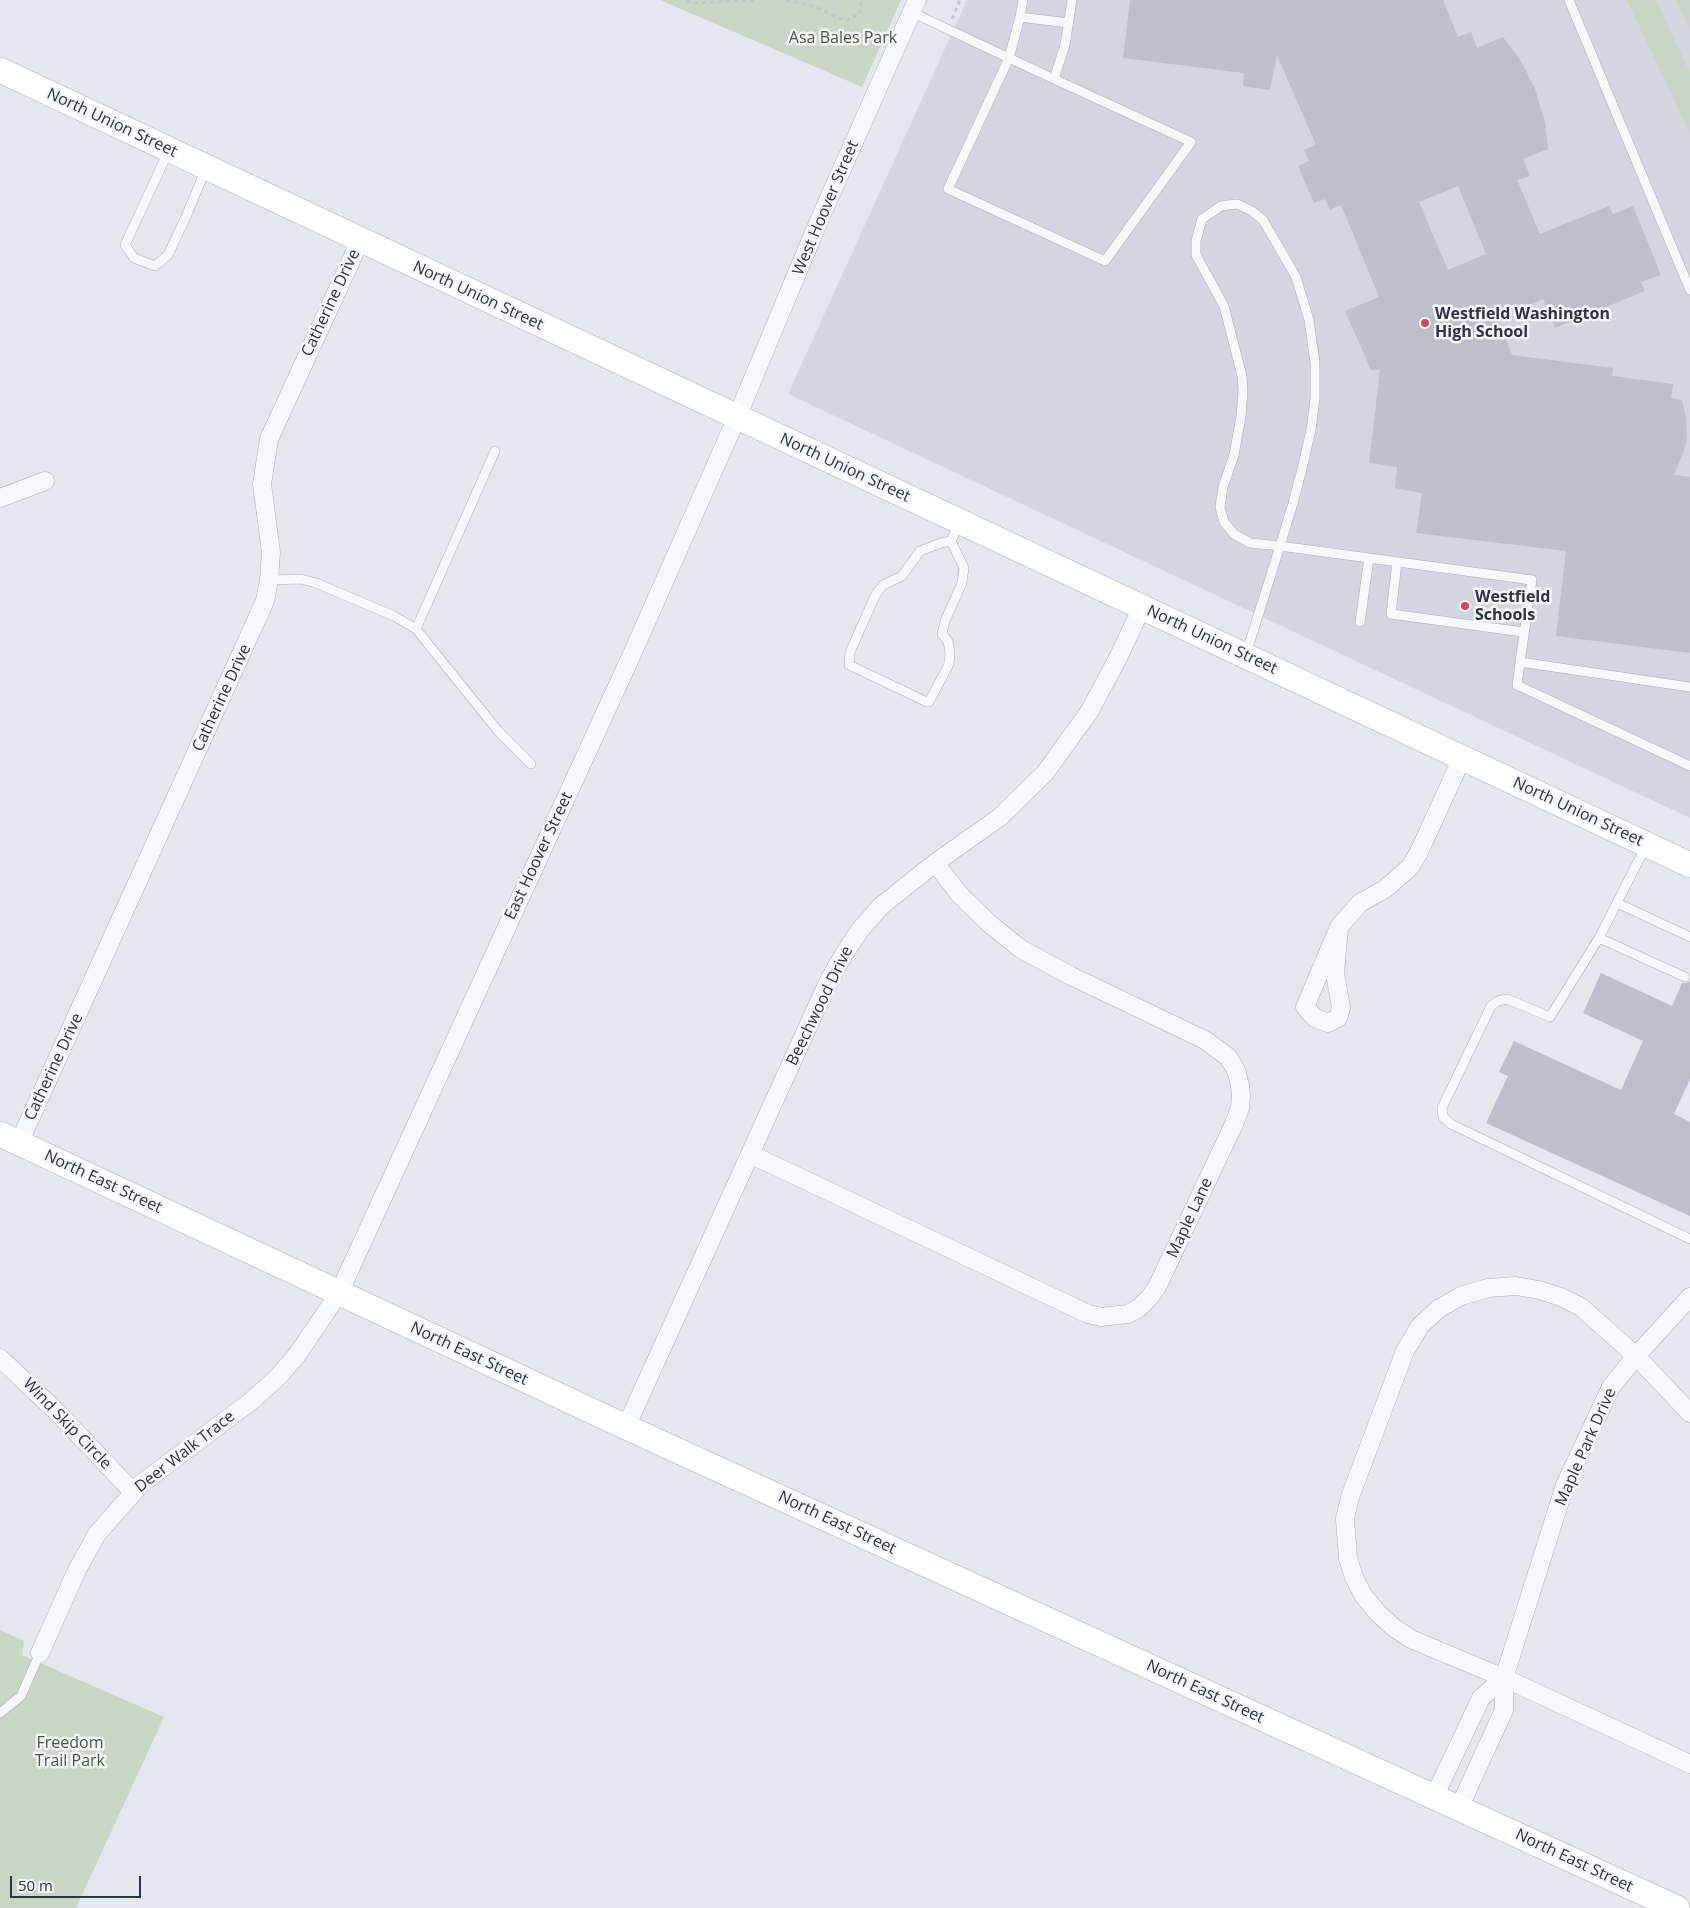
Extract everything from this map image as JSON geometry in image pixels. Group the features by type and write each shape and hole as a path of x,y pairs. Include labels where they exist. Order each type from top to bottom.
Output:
{"street":[{"name":"West Hoover Street","path":"737,417 818,223 914,6"},
{"name":"North Union Street","path":"0,70 737,417 956,532 1142,607 1690,865"},
{"name":"Catherine Drive","path":"10,1139 254,628 265,601 271,552 262,484 269,439 360,241"},
{"name":"East Hoover Street","path":"339,1293 633,652 737,417"},
{"path":"0,498 45,481"},
{"name":"Beechwood Drive","path":"626,1426 830,978 846,951 860,930 880,907 935,863 1000,817 1045,773 1089,712 1117,660 1142,607"},
{"path":"1339,927 1360,903 1385,889 1410,866 1419,852 1462,758"},
{"name":"Maple Lane","path":"750,1154 1088,1314 1101,1317 1128,1314 1139,1308 1157,1287 1240,1108 1240,1085 1236,1070 1228,1057 1205,1040 1071,976 1021,949 991,925 960,895 935,863"},
{"name":"North East Street","path":"10,1139 626,1426 1676,1908"},
{"path":"1690,1413 1636,1356 1580,1307 1561,1297 1539,1290 1516,1286 1488,1288 1461,1296 1438,1309 1420,1326 1405,1351 1350,1497 1344,1519 1348,1558 1354,1578 1363,1595 1393,1627 1411,1639 1504,1678 1690,1764"},
{"name":"Deer Walk Trace","path":"40,1653 81,1563 97,1534 133,1492 250,1402 277,1378 297,1355 339,1293"},
{"name":"Maple Park Drive","path":"1459,1808 1504,1710 1504,1678 1564,1485 1611,1387 1636,1356 1690,1297"},
{"name":"Wind Skip Circle","path":"0,1358 58,1412 133,1492"},
{"path":"1434,1797 1482,1698 1504,1678"}],"lane":[{"path":"914,6 948,29 1009,58 1054,79 1191,142 1105,261 948,189 1009,58 1023,0"},
{"path":"1054,79 1065,45 1072,0"},
{"path":"1569,0 1690,290"},
{"path":"1020,16 1068,23"},
{"path":"169,150 125,245 134,258 155,266 168,255 186,220 206,168"},
{"path":"1245,656 1280,546 1293,503 1312,422 1315,399 1315,363 1309,320 1296,277 1262,220 1252,211 1237,204 1221,206 1202,219 1196,241 1196,255 1224,306 1242,376 1243,391 1234,455 1223,487 1220,507 1224,522 1234,534 1250,543 1280,546 1532,580 1523,632 1517,685 1690,766"},
{"path":"416,629 495,451"},
{"path":"956,532 964,568 962,583 945,621 942,634 948,641 949,664 929,702 927,702 849,665 850,652 876,594 883,585 902,576 920,552 941,543 956,532"},
{"path":"1360,622 1369,558"},
{"path":"1397,562 1391,614 1523,632"},
{"path":"269,580 301,579 316,583 394,616 416,629 498,731 532,764"},
{"path":"1520,662 1690,686"},
{"path":"1647,845 1599,938 1550,1017 1507,999 1498,1001 1491,1006 1442,1108 1443,1117 1451,1124 1690,1240"},
{"path":"1617,903 1690,937"},
{"path":"1599,938 1685,976"},
{"path":"0,1713 21,1696 40,1653"}],"path":[{"path":"687,0 691,3 757,0"},
{"path":"786,0 816,7 845,21 860,14 861,0"},
{"path":"948,29 960,0"}],"shaded area":[{"name":"Westfield Schools","path":"967,0 1690,0 1690,818 788,394"}],"green space":[{"name":"Asa Bales Park","path":"660,0 901,0 862,87"},
{"path":"1627,0 1656,0 1690,73 1690,134"},
{"path":"1676,0 1690,0 1690,30"},
{"name":"Freedom Trail Park","path":"0,1630 24,1641 22,1655 164,1717 76,1908 0,1908"}],"building":[{"name":"Westfield Washington High School","path":"1130,0 1443,0 1458,37 1471,32 1477,48 1503,37 1521,61 1535,89 1545,122 1548,149 1523,159 1530,176 1517,180 1540,234 1609,206 1613,214 1633,206 1661,275 1641,282 1645,291 1555,328 1543,299 1497,318 1512,355 1613,368 1612,376 1673,384 1671,398 1682,400 1686,418 1687,438 1674,475 1690,477 1690,653 1556,636 1566,551 1416,533 1422,493 1395,488 1397,467 1369,463 1380,370 1371,370 1345,311 1379,297 1341,205 1330,210 1325,199 1314,203 1298,166 1309,161 1304,150 1316,145 1277,55 1270,90 1243,86 1244,73 1123,58","holes":["1458,186 1486,254 1448,270 1419,202"]},
{"path":"1601,973 1672,1006 1682,983 1690,981 1690,1079 1674,1114 1690,1122 1690,1216 1486,1123 1508,1076 1499,1072 1514,1041 1621,1090 1643,1041 1583,1013"}],"place":[{"name":"Westfield Washington High School","path":"1425,323"},
{"name":"Westfield Schools","path":"1465,606"}]}
